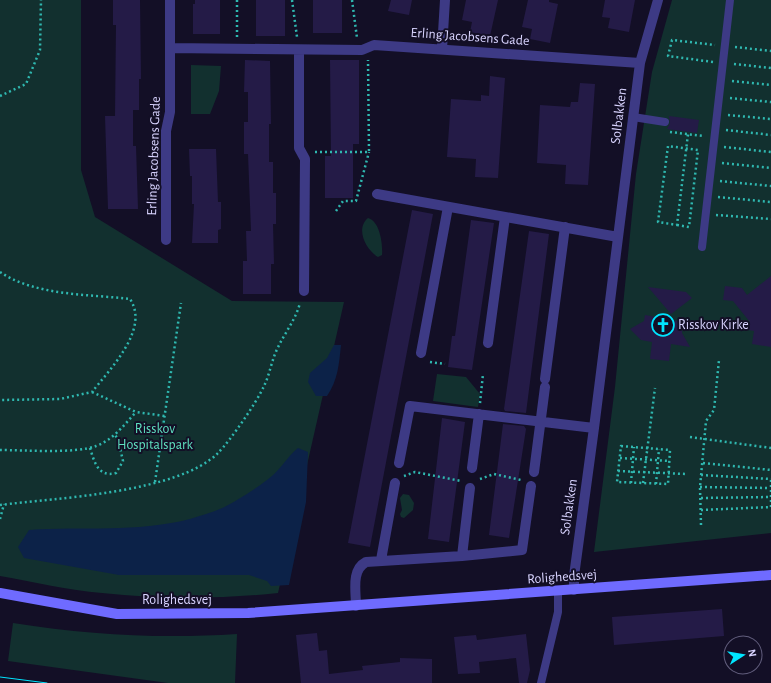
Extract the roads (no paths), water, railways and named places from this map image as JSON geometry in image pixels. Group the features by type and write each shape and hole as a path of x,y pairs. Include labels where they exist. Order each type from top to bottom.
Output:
{"street":[{"name":"Erling Jacobsens Gade","path":"166,240 166,130 170,112 170,0"},
{"path":"442,49 445,0"},
{"name":"Solbakken","path":"574,590 574,576 640,63 658,0"},
{"name":"Erling Jacobsens Gade","path":"170,48 362,50 374,45 640,63"},
{"path":"299,50 298,148 305,159 304,291"},
{"path":"377,194 618,237"},
{"path":"421,353 448,207"},
{"path":"488,343 505,217"},
{"path":"534,472 565,228"},
{"path":"399,463 410,406 594,428"},
{"path":"472,468 479,414"},
{"path":"381,560 396,479"},
{"path":"462,556 470,483"},
{"path":"356,606 357,569 366,562 462,556 522,550 531,486"},
{"name":"Rolighedsvej","path":"0,593 117,614 248,613 558,592 771,575"}],"lane":[{"path":"702,247 716,138 730,0"},
{"path":"633,117 665,122"},
{"path":"541,683 558,612 558,592"}],"water":[{"path":"334,345 341,345 339,365 334,384 327,396 316,396 308,382 310,373 327,358"},
{"path":"298,448 308,452 306,502 289,585 271,586 267,581 249,575 119,575 24,558 18,547 29,530 129,528 170,523 210,513 230,504 261,484 273,475"}],"tram line":[{"path":"0,677 47,683"}],"place":[{"name":"Risskov Kirke","path":"663,325"}],"park label":[{"name":"Risskov Hospitalspark","path":"155,438"}]}
